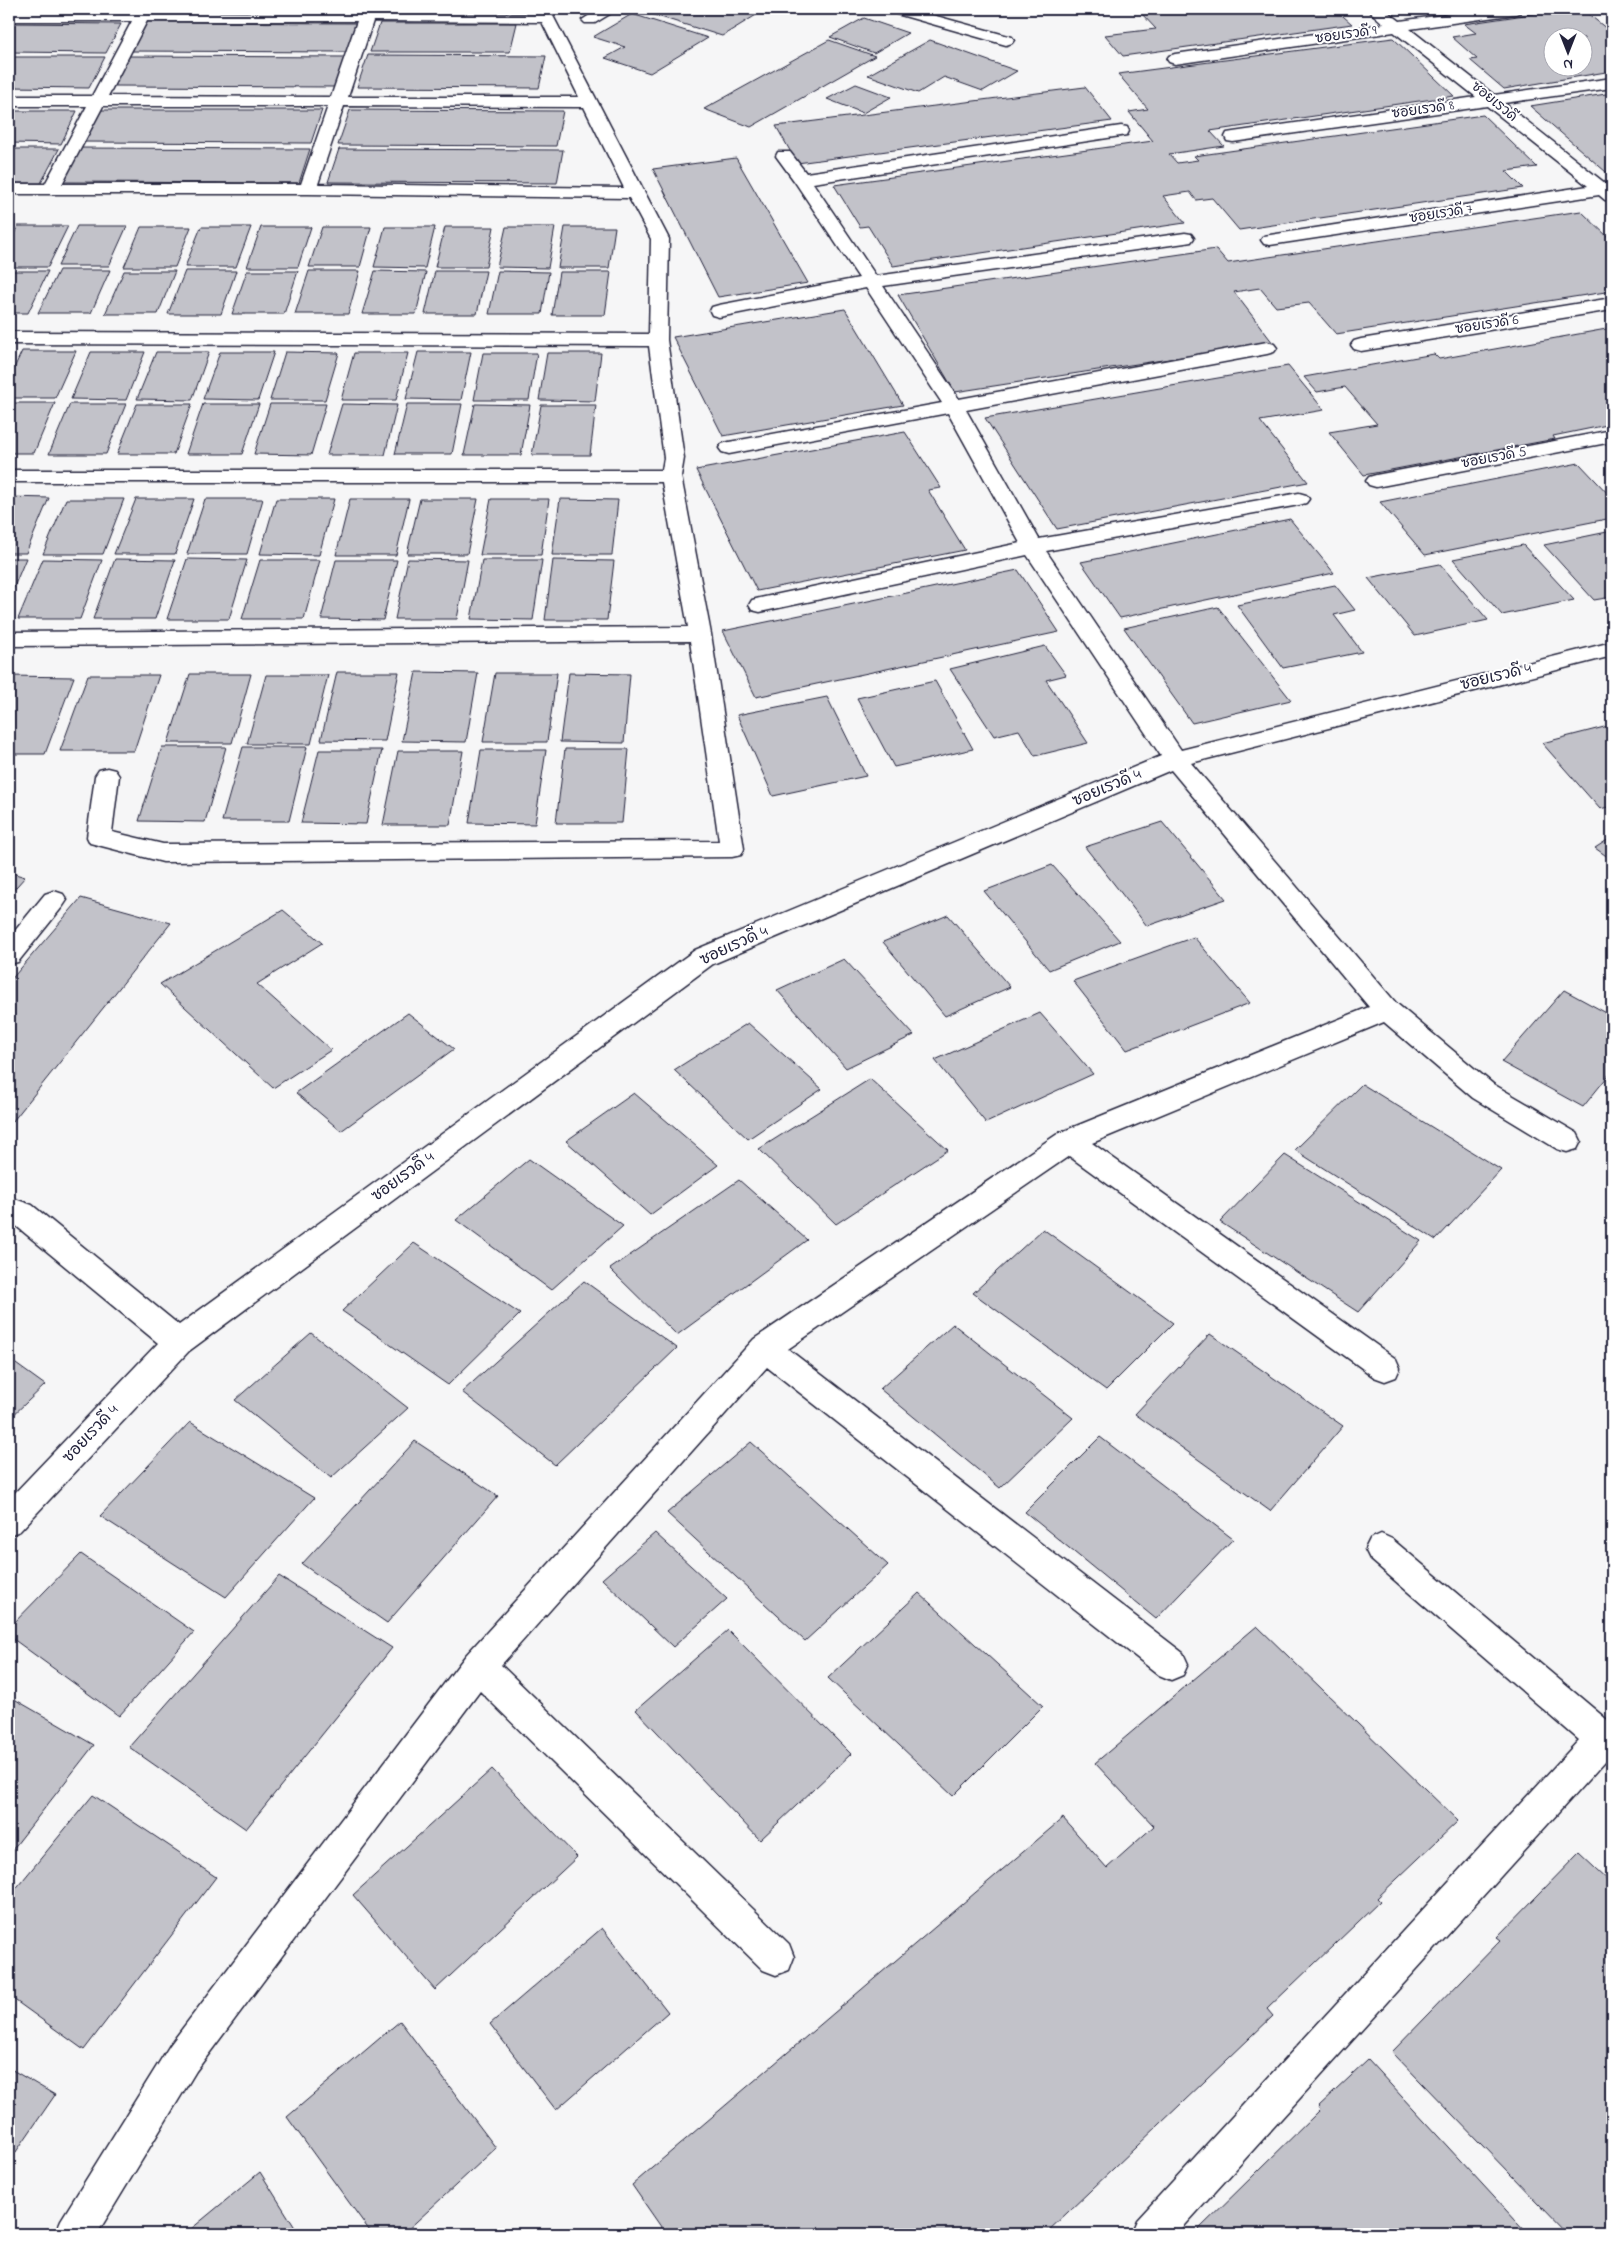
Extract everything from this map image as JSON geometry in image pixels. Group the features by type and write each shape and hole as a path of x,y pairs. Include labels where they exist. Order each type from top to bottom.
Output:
{"street":[{"path":"590,20 610,9"},
{"path":"895,9 1006,40"},
{"name":"ซอยเรวดี","path":"1375,9 1609,192"},
{"name":"ซอยเรวดี 9","path":"1175,59 1516,9"},
{"path":"9,16 144,12 367,16 547,16 635,193 660,239 658,340 674,458 671,476 700,634 732,849 163,853 99,837 107,776"},
{"path":"51,189 144,12"},
{"path":"308,189 367,16"},
{"name":"ซอยเรวดี 8","path":"1233,137 1612,83"},
{"path":"9,101 590,102"},
{"path":"802,179 1121,132"},
{"path":"784,156 802,179 869,282 954,406 1033,547 1175,759 1387,1010 1483,1091 1567,1142"},
{"path":"9,189 308,189 635,193"},
{"name":"ซอยเรวดี 7","path":"1270,240 1609,192"},
{"path":"719,311 869,282 1185,238"},
{"name":"ซอยเรวดี 6","path":"1361,345 1612,304"},
{"path":"9,338 658,340"},
{"path":"729,448 1267,348"},
{"name":"ซอยเรวดี 5","path":"1376,480 1612,436"},
{"path":"9,476 671,476"},
{"path":"760,605 1033,547 1299,500"},
{"path":"9,639 700,634"},
{"name":"ซอยเรวดี 4","path":"9,1521 178,1342 704,957 1175,759 1612,649"},
{"path":"9,955 54,900"},
{"path":"75,2234 183,2058 478,1666 765,1348 1069,1142 1387,1010"},
{"path":"1069,1142 1385,1368"},
{"path":"9,1208 22,1213 178,1342"},
{"path":"765,1348 1171,1664"},
{"path":"1151,2234 1608,1742 1381,1549"},
{"path":"478,1666 776,1957"}],"building":[{"path":"644,9 766,9 722,36 641,11"},
{"path":"1170,9 1335,9 1352,24 1123,56 1105,35 1156,29 1141,13"},
{"path":"1565,9 1582,9 1612,33 1612,71 1594,74 1594,28 1544,28 1544,78 1570,78 1504,89 1470,60 1477,59 1452,37 1476,33 1464,24"},
{"path":"632,14 708,38 650,73 605,58 625,47 593,37"},
{"path":"864,18 908,33 874,53 830,37"},
{"path":"144,22 356,23 346,52 129,51"},
{"path":"9,23 121,24 106,53 9,52"},
{"path":"380,23 517,23 510,52 370,52"},
{"path":"1393,38 1454,96 1210,131 1224,146 1169,154 1177,163 1198,160 1194,156 1483,115 1537,167 1506,171 1523,188 1239,230 1212,198 1196,200 1190,192 1163,196 1185,223 893,266 868,226 860,227 834,185 1153,141 1129,112 1148,109 1118,74"},
{"path":"829,40 875,56 751,127 704,109"},
{"path":"930,40 1017,71 983,91 944,77 918,93 868,75"},
{"path":"368,55 546,56 539,88 357,87"},
{"path":"128,56 345,57 335,87 113,86"},
{"path":"9,57 105,57 89,88 9,87"},
{"path":"856,84 891,97 863,113 827,99"},
{"path":"1085,87 1112,121 797,163 776,126"},
{"path":"1612,93 1612,171 1606,172 1530,106"},
{"path":"96,110 322,110 311,143 80,142"},
{"path":"350,110 563,111 556,146 338,145"},
{"path":"9,111 77,111 61,144 9,143"},
{"path":"79,148 310,149 299,183 62,182"},
{"path":"9,149 59,149 41,183 9,183"},
{"path":"339,149 563,150 557,183 328,182"},
{"path":"736,158 808,283 718,297 653,169"},
{"path":"1581,211 1612,241 1612,291 1336,334 1309,303 1276,307 1260,288 1234,292 1273,343 955,392 898,295 1216,249 1228,263"},
{"path":"18,226 68,226 48,267 9,267 9,244"},
{"path":"77,226 127,226 109,266 58,266"},
{"path":"141,227 191,227 175,267 124,267"},
{"path":"201,227 251,227 236,267 185,267"},
{"path":"261,227 311,227 298,267 247,267"},
{"path":"322,227 371,227 360,267 309,267"},
{"path":"385,227 435,227 425,268 374,267"},
{"path":"445,227 494,227 486,267 435,267"},
{"path":"506,227 555,227 548,268 497,267"},
{"path":"565,227 615,227 609,268 558,268"},
{"path":"59,270 110,270 91,313 38,313"},
{"path":"9,271 48,271 28,313 9,313"},
{"path":"124,271 175,271 158,314 105,314"},
{"path":"185,271 236,271 221,314 168,314"},
{"path":"247,271 298,271 284,314 232,314"},
{"path":"309,271 360,271 348,314 295,314"},
{"path":"375,271 426,272 416,314 362,314"},
{"path":"435,271 486,271 477,314 425,314"},
{"path":"498,271 549,272 542,314 489,314"},
{"path":"559,272 611,272 605,315 552,315"},
{"path":"845,309 903,405 723,436 673,337"},
{"path":"1612,328 1612,424 1553,436 1555,439 1364,475 1329,432 1377,424 1345,387 1317,392 1304,377 1434,354 1439,359"},
{"path":"22,351 76,351 55,398 9,398 9,379"},
{"path":"91,352 145,352 126,400 71,399"},
{"path":"156,352 209,352 192,400 137,399"},
{"path":"220,352 274,352 258,400 203,399"},
{"path":"285,352 339,353 325,400 270,400"},
{"path":"418,352 471,352 461,400 406,399"},
{"path":"354,353 408,353 396,400 341,400"},
{"path":"483,353 537,353 529,400 474,400"},
{"path":"547,353 601,353 595,401 539,400"},
{"path":"1288,366 1324,410 1260,421 1308,482 1057,529 985,418"},
{"path":"9,403 55,403 34,453 9,453"},
{"path":"70,404 126,404 106,454 49,454"},
{"path":"137,404 192,404 174,454 117,454"},
{"path":"203,404 259,404 242,454 186,454"},
{"path":"270,404 326,404 311,455 254,454"},
{"path":"342,404 397,405 385,455 327,455"},
{"path":"407,404 462,404 452,454 395,454"},
{"path":"475,404 530,405 521,455 464,455"},
{"path":"541,405 596,405 590,455 532,455"},
{"path":"905,432 941,488 928,490 965,550 757,591 696,470"},
{"path":"1579,463 1612,498 1612,518 1425,555 1380,502"},
{"path":"9,497 49,498 26,553 9,553"},
{"path":"66,499 124,499 103,554 43,554"},
{"path":"136,499 194,499 175,554 114,554"},
{"path":"205,499 263,499 247,554 187,554"},
{"path":"276,499 334,499 319,555 260,554"},
{"path":"350,499 409,499 396,555 336,555"},
{"path":"420,499 478,499 467,554 407,554"},
{"path":"491,499 549,499 541,555 480,555"},
{"path":"560,499 618,500 612,555 552,555"},
{"path":"1290,519 1334,573 1120,618 1081,562"},
{"path":"1612,531 1612,597 1594,600 1544,545"},
{"path":"1523,545 1574,600 1502,615 1453,559"},
{"path":"9,558 26,558 9,599"},
{"path":"43,559 102,560 80,619 18,619"},
{"path":"115,559 175,560 155,619 93,619"},
{"path":"187,559 247,560 229,619 167,619"},
{"path":"408,559 468,560 457,619 395,619"},
{"path":"260,560 320,560 304,619 242,619"},
{"path":"336,560 397,560 383,620 321,619"},
{"path":"482,560 542,560 533,620 471,619"},
{"path":"553,560 614,561 607,620 545,620"},
{"path":"1440,564 1488,620 1415,636 1368,578"},
{"path":"1018,570 1059,632 756,697 723,631"},
{"path":"1335,585 1355,610 1334,615 1362,652 1283,668 1237,605"},
{"path":"1218,607 1291,700 1192,723 1124,628"},
{"path":"1045,646 1066,675 1046,680 1088,743 1035,756 1019,730 994,736 950,669"},
{"path":"337,672 399,672 385,741 321,740"},
{"path":"416,672 478,673 466,742 402,741"},
{"path":"495,673 557,673 547,742 483,742"},
{"path":"569,673 630,674 624,743 560,742"},
{"path":"190,674 251,674 232,743 168,743"},
{"path":"88,675 159,675 134,751 60,751"},
{"path":"266,675 328,675 311,744 247,744"},
{"path":"9,676 74,677 45,754 9,754"},
{"path":"935,681 973,749 894,767 857,698"},
{"path":"827,697 866,776 773,796 737,715"},
{"path":"1612,725 1612,806 1600,809 1542,743"},
{"path":"162,747 226,747 205,822 139,821"},
{"path":"243,747 307,747 289,821 222,821"},
{"path":"565,749 629,749 622,823 556,823"},
{"path":"319,750 382,750 366,824 301,823"},
{"path":"481,750 546,750 535,824 469,823"},
{"path":"398,751 463,751 450,825 383,825"},
{"path":"1162,822 1226,899 1147,926 1085,847"},
{"path":"1612,837 1612,860 1595,848"},
{"path":"1052,865 1120,941 1049,970 984,891"},
{"path":"9,872 25,877 9,895"},
{"path":"81,898 171,923 9,1126 9,982"},
{"path":"283,910 322,943 257,984 331,1050 273,1088 160,984"},
{"path":"948,915 1010,987 945,1016 883,942"},
{"path":"1194,937 1250,1003 1127,1050 1073,981"},
{"path":"844,959 914,1035 846,1068 777,990"},
{"path":"1564,990 1612,1016 1612,1071 1583,1107 1501,1062"},
{"path":"408,1013 454,1049 341,1131 296,1093"},
{"path":"1040,1013 1093,1074 986,1123 935,1060"},
{"path":"748,1023 822,1089 748,1139 674,1070"},
{"path":"870,1079 948,1150 836,1224 759,1149"},
{"path":"1362,1084 1501,1170 1436,1240 1295,1150"},
{"path":"634,1093 718,1165 650,1215 566,1141"},
{"path":"1285,1155 1421,1241 1358,1312 1220,1222"},
{"path":"529,1159 623,1226 551,1290 456,1220"},
{"path":"739,1180 807,1240 677,1335 610,1269"},
{"path":"1043,1229 1173,1323 1106,1390 973,1293"},
{"path":"414,1243 520,1314 448,1385 342,1311"},
{"path":"584,1281 677,1348 555,1465 462,1392"},
{"path":"953,1324 1073,1418 1000,1488 880,1389"},
{"path":"311,1333 408,1408 331,1478 235,1400"},
{"path":"1210,1334 1343,1426 1270,1511 1135,1414"},
{"path":"9,1359 45,1385 9,1419"},
{"path":"190,1422 314,1498 226,1597 100,1516"},
{"path":"1100,1437 1233,1539 1156,1619 1025,1512"},
{"path":"415,1441 498,1496 387,1623 302,1564"},
{"path":"751,1442 888,1565 805,1641 667,1513"},
{"path":"655,1533 727,1599 673,1647 602,1579"},
{"path":"81,1554 194,1632 119,1716 9,1636 9,1628"},
{"path":"279,1576 392,1648 246,1829 129,1747"},
{"path":"919,1593 1043,1706 953,1796 828,1678"},
{"path":"1257,1626 1458,1821 1377,1898 1380,1901 1267,2009 1273,2016 1045,2234 666,2234 632,2185 1063,1818 1107,1868 1154,1826 1095,1763"},
{"path":"728,1630 851,1754 760,1840 636,1710"},
{"path":"9,1696 94,1745 9,1854"},
{"path":"492,1769 577,1857 435,1990 353,1895"},
{"path":"93,1795 216,1877 84,2050 9,1996 9,1897"},
{"path":"1579,1853 1612,1884 1612,2234 1568,2234 1392,2052 1501,1940 1497,1937"},
{"path":"602,1928 668,2012 556,2110 490,2024"},
{"path":"400,2021 496,2148 403,2234 372,2234 287,2117"},
{"path":"1368,2060 1528,2234 1194,2234 1320,2110 1318,2107"},
{"path":"9,2068 55,2095 9,2162"},
{"path":"260,2172 299,2234 185,2234"}]}
